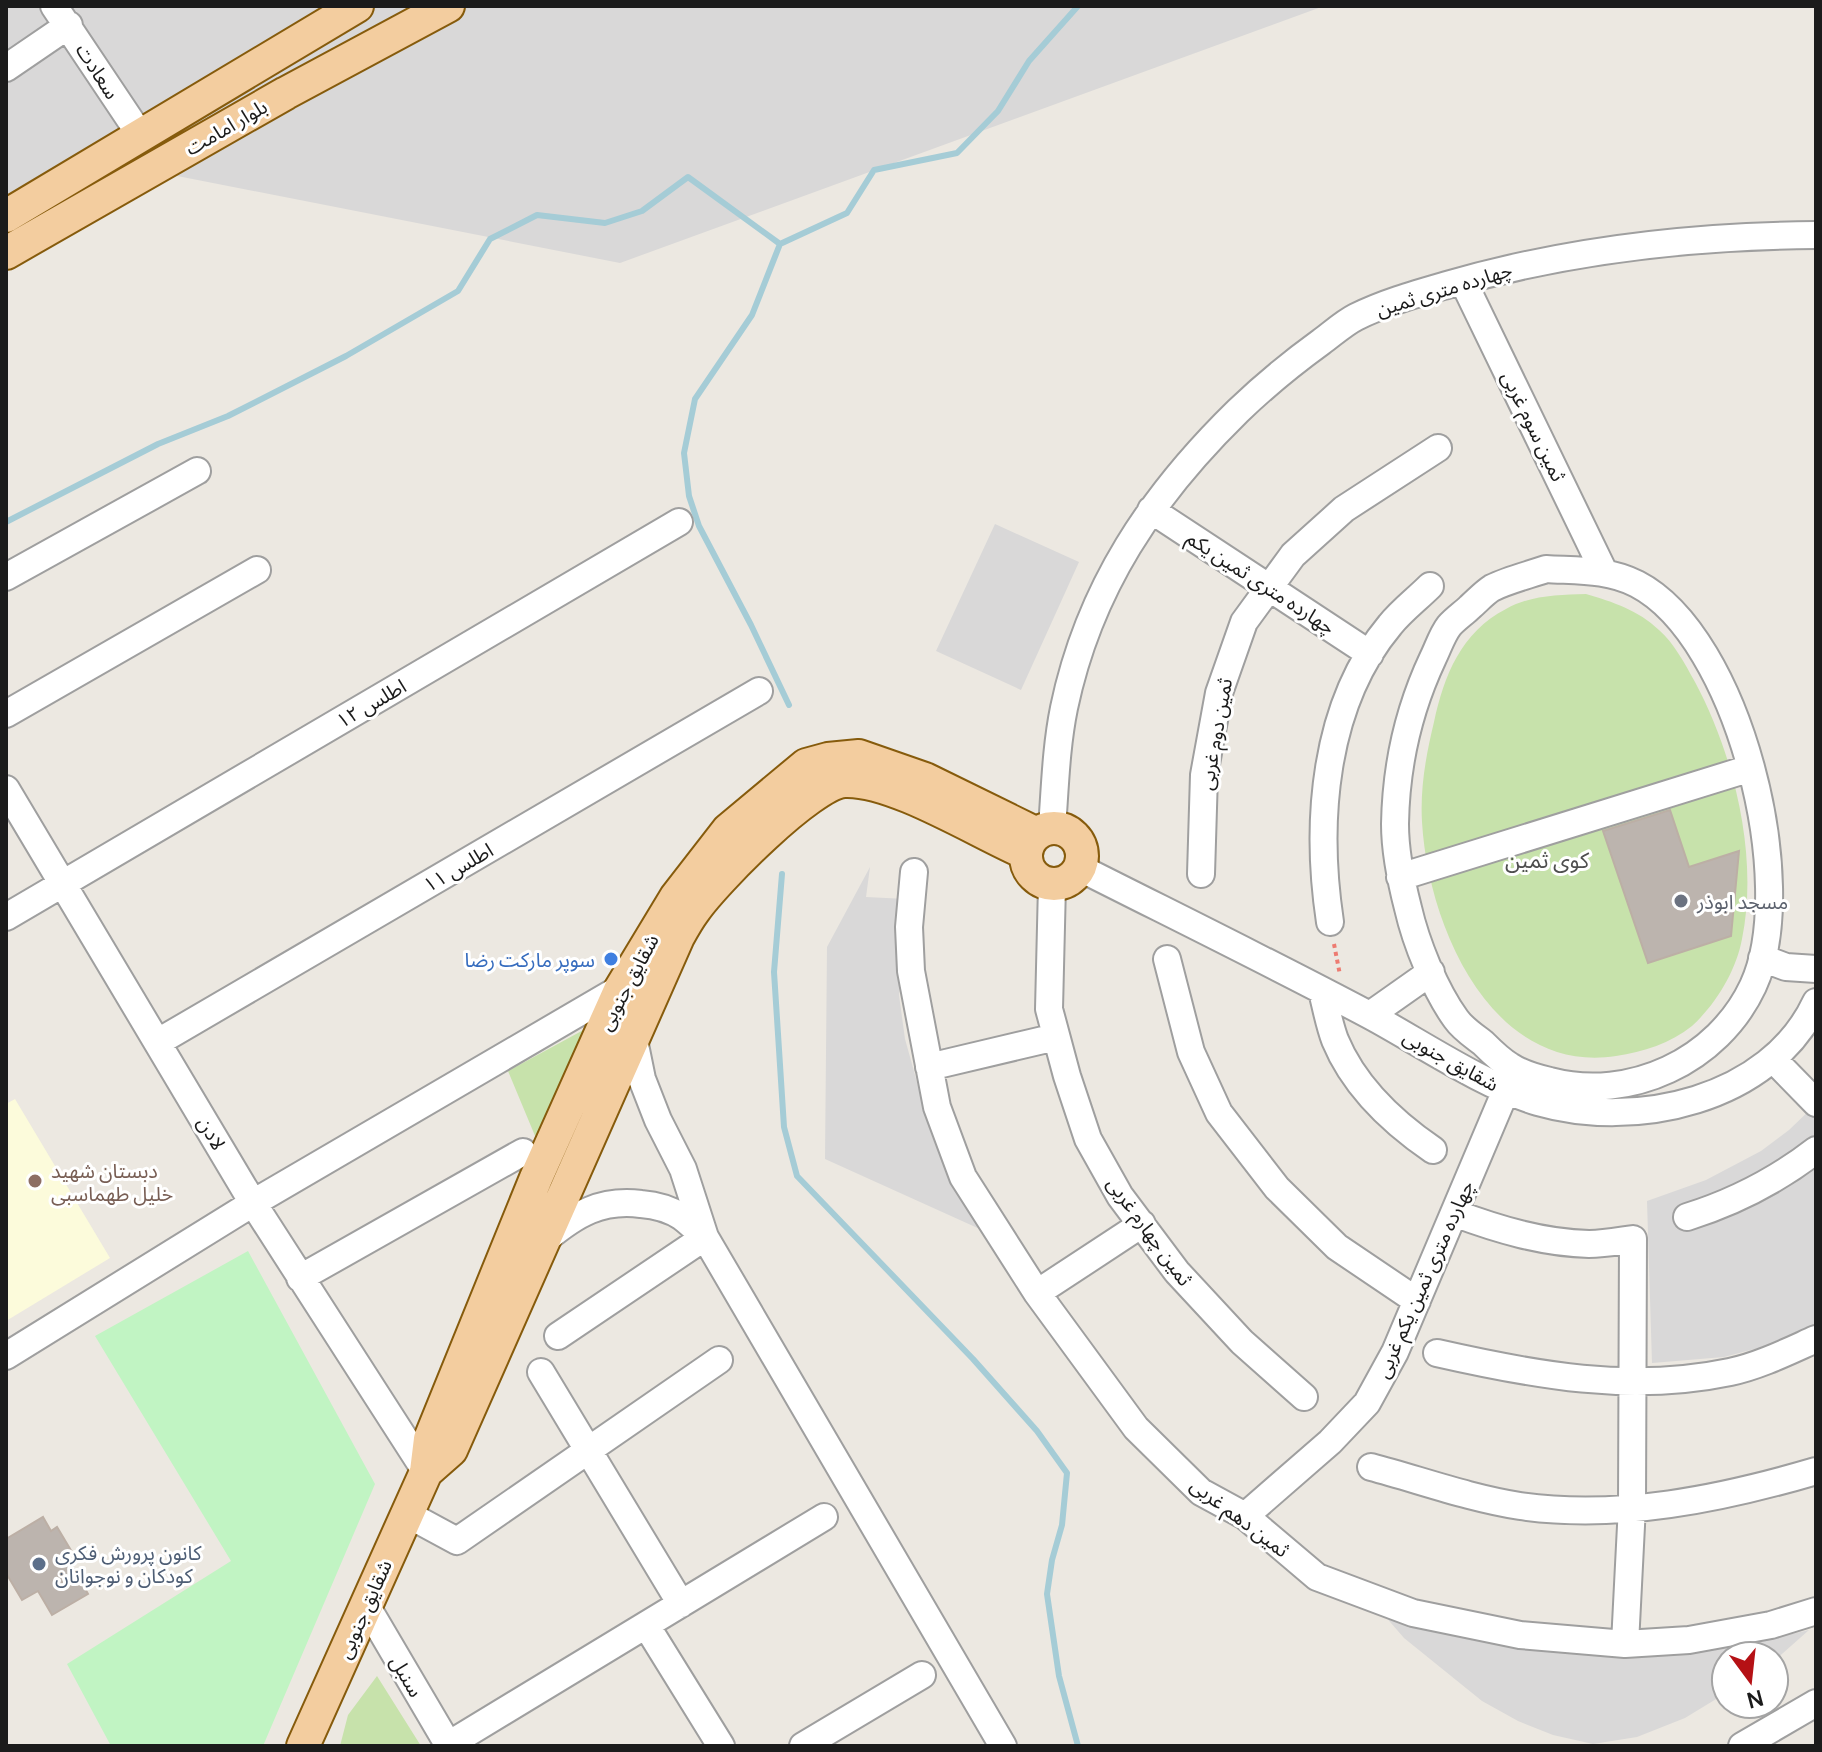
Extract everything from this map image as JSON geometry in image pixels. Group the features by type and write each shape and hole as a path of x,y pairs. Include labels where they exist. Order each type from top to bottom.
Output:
{"main road":[{"name":"بلوار امامت","path":"6,216 357,6"},
{"name":"بلوار امامت","path":"6,253 286,93 448,6"},
{"name":"شقایق جنوبی","path":"303,1746 426,1472 430,1439 436,1424 536,1178 621,988 676,897 728,830 806,765 859,756 925,779 1038,838"},
{"name":"شقایق جنوبی","path":"426,1472 451,1450 678,937 695,910 732,867 789,814 833,784 845,781 884,787 1038,838"},
{"path":"1069,832 1077,839 1082,852 1080,868 1069,881 1052,885 1032,875 1027,865 1038,838 1069,832"}],"street":[{"name":"سعادت","path":"62,16 141,136"},
{"path":"6,68 62,16"},
{"name":"چهارده متری ثمین","path":"1038,838 1076,659 1092,613 1117,562 1151,510 1201,447 1285,368 1354,318 1409,296 1540,261 1738,235 1816,235"},
{"name":"ثمین سوم غربی","path":"1463,281 1604,572"},
{"name":"ثمین دوم غربی","path":"1201,874 1204,775 1219,693 1244,622 1293,555 1344,509 1438,448"},
{"path":"6,577 197,471"},
{"name":"چهارده متری ثمین یکم","path":"1151,510 1370,654"},
{"name":"اطلس ۱۲","path":"6,917 679,522"},
{"path":"1546,569 1604,572 1636,584 1665,603 1688,628 1726,697 1743,738 1751,768 1764,825 1767,869 1767,914 1762,958 1753,986 1731,1022 1700,1052 1663,1073 1638,1082 1612,1086 1560,1084 1510,1067 1457,1021 1431,972 1412,926 1400,877 1395,828 1397,777 1406,728 1422,681 1447,628 1491,589 1546,569"},
{"path":"6,714 257,570"},
{"path":"1330,922 1324,883 1323,835 1327,778 1349,691 1391,624 1430,586"},
{"name":"اطلس ۱۱","path":"158,1042 759,691"},
{"path":"1400,877 1751,768"},
{"name":"لادن","path":"6,789 253,1203 426,1472"},
{"name":"شقایق جنوبی","path":"1080,868 1370,1015 1506,1090 1577,1111 1620,1113 1669,1106 1752,1076 1774,1060 1814,1010"},
{"name":"ثمین دهم غربی","path":"914,872 909,927 911,971 937,1107 963,1177 1037,1293 1136,1428 1201,1492 1245,1516 1317,1577 1413,1613 1520,1635 1625,1644 1689,1640 1771,1625 1816,1611"},
{"name":"ثمین چهارم غربی","path":"1052,885 1049,1009 1088,1139 1120,1196 1177,1272 1270,1369 1304,1397"},
{"path":"1762,958 1786,967 1816,969"},
{"path":"1167,959 1191,1052 1219,1113 1277,1188 1337,1247 1417,1301"},
{"path":"1370,1015 1431,972"},
{"path":"6,1356 253,1203 621,988"},
{"path":"1334,997 1335,1039 1357,1080 1383,1110 1433,1150"},
{"path":"633,1035 642,1079 658,1120 683,1169 705,1237 1003,1746"},
{"path":"929,1067 1056,1037"},
{"path":"1774,1060 1816,1103"},
{"name":"چهارده متری ثمین یکم غربی","path":"1245,1516 1330,1442 1367,1403 1395,1352 1506,1090"},
{"path":"1687,1217 1723,1206 1753,1192 1816,1150"},
{"path":"300,1278 523,1152"},
{"path":"546,1239 570,1219 593,1207 620,1201 654,1205 680,1216 705,1237"},
{"path":"1454,1213 1488,1226 1542,1238 1589,1244 1633,1239 1635,1382 1625,1644"},
{"path":"1037,1293 1142,1224"},
{"path":"558,1336 705,1237"},
{"path":"1437,1353 1567,1379 1635,1382 1682,1380 1733,1372 1816,1339"},
{"path":"407,1514 457,1541 719,1360"},
{"path":"541,1372 681,1604"},
{"path":"1371,1467 1518,1505 1577,1511 1683,1503 1757,1489 1816,1471"},
{"path":"448,1746 824,1517"},
{"name":"سنبل","path":"366,1605 448,1746"},
{"path":"646,1625 721,1746"},
{"path":"819,1742 922,1675"},
{"path":"1742,1746 1816,1703"}],"path":[{"path":"1330,922 1334,997"}],"shaded area":[{"path":"6,6 1324,6 620,263 91,159 6,212"},
{"path":"995,524 1079,562 1021,690 936,651"},
{"path":"870,867 866,897 906,899 899,995 905,1039 932,1136 945,1168 982,1230 825,1159 827,947"},
{"name":"دبستان شهید خلیل طهماسبی","path":"15,1099 110,1258 6,1321 6,1104"},
{"path":"1816,1104 1816,1324 1766,1346 1724,1357 1652,1363 1647,1201 1706,1180 1761,1151"},
{"path":"1384,1615 1619,1654 1674,1654 1710,1649 1710,1703 1685,1718 1637,1737 1593,1744 1553,1735 1518,1721 1482,1701 1404,1638"},
{"path":"1809,1630 1790,1647 1790,1640 1766,1640"}],"green space":[{"path":"1586,594 1643,617 1670,641 1679,654 1721,741 1740,807 1745,840 1746,907 1742,939 1730,975 1717,997 1692,1026 1675,1037 1646,1049 1616,1056 1572,1056 1534,1042 1501,1017 1474,985 1453,946 1437,905 1422,822 1424,772 1438,705 1449,672 1466,643 1490,619 1515,604 1545,597"},
{"path":"589,1027 538,1143 508,1071"},
{"path":"248,1251 375,1484 263,1746 111,1746 67,1664 231,1561 95,1336"},
{"path":"377,1676 421,1746 340,1746 348,1715"}],"building":[{"name":"مسجد ابوذر","path":"1670,810 1689,867 1739,851 1731,936 1648,963 1603,831"},
{"name":"کانون پرورش فکری کودکان و نوجوانان","path":"43,1517 51,1531 57,1527 72,1552 66,1555 88,1594 52,1615 38,1591 22,1600 6,1573 6,1539"}],"waterway":[{"path":"6,522 158,444 228,416 346,356 458,291 490,239 537,215 605,223 642,211 688,177 780,244 847,213 874,170 957,153 998,111 1029,61 1078,6"},
{"path":"780,244 752,315 695,399 684,453 689,496 699,526 789,705"},
{"path":"782,874 774,972 784,1127 797,1176 973,1359 1037,1431 1067,1473 1062,1525 1047,1594 1059,1676 1078,1746"}],"place":[{"name":"مسجد ابوذر","path":"1681,901"},
{"name":"سوپر مارکت رضا","path":"611,959"},
{"name":"دبستان شهید خلیل طهماسبی","path":"35,1181"},
{"name":"کانون پرورش فکری کودکان و نوجوانان","path":"39,1564"}],"district":[{"name":"کوی ثمین","path":"1547,860"}]}
